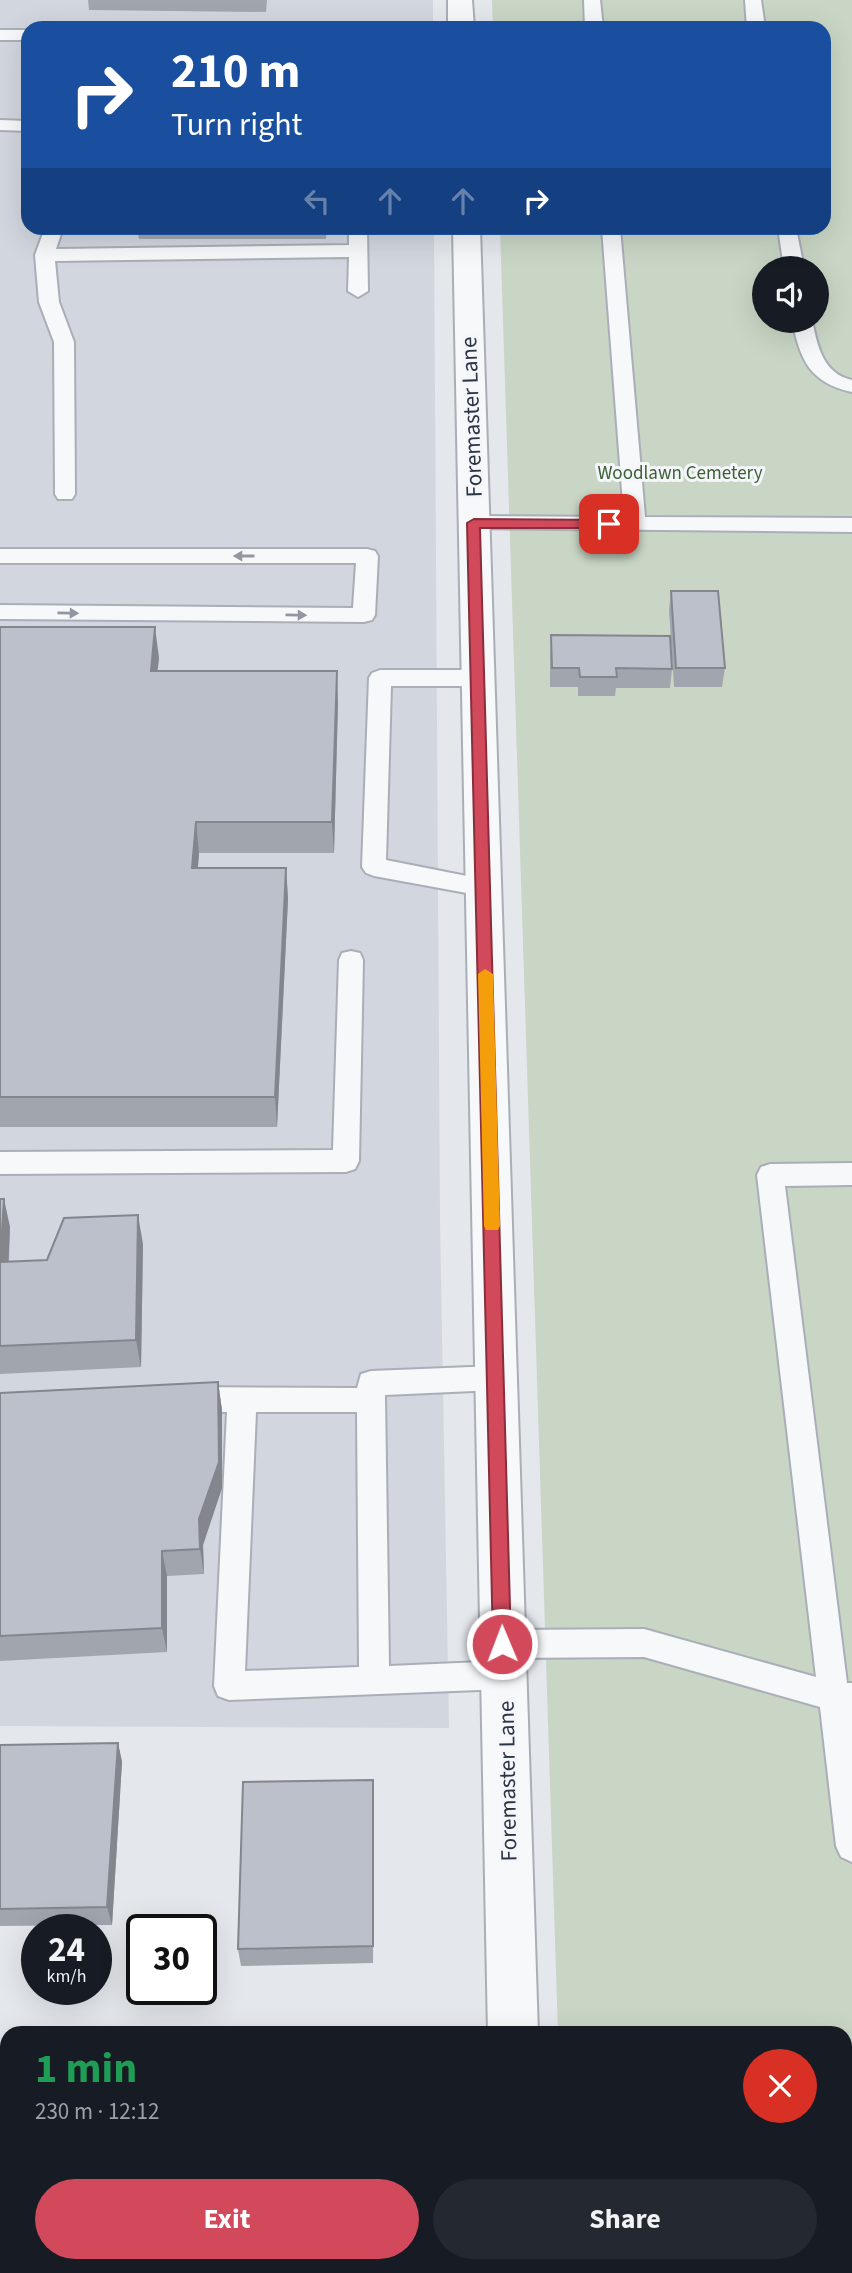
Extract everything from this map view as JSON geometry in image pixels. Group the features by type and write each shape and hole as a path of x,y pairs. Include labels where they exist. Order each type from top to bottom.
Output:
{"street":[{"path":"460,0 461,21"},
{"name":"Foremaster Lane","path":"466,235 513,2026"}],"lane":[{"path":"592,0 594,21"},
{"path":"753,0 755,21"},
{"path":"0,35 21,35"},
{"path":"0,125 21,126"},
{"path":"52,235 45,255 49,302 64,342 65,494"},
{"path":"358,235 358,291"},
{"path":"612,235 635,524"},
{"path":"789,235 792,256"},
{"path":"45,255 359,251"},
{"path":"804,333 813,363 839,385 852,386"},
{"path":"474,523 852,525"},
{"path":"0,556 367,556 365,615 0,612"},
{"path":"478,678 380,678 374,867 483,887"},
{"path":"0,1163 346,1161 351,960"},
{"path":"852,1174 770,1175 843,1697 852,1846"},
{"path":"374,1681 371,1383 496,1378"},
{"path":"161,1399 372,1400"},
{"path":"242,1400 229,1686 374,1681 503,1660 644,1643 843,1697"}],"shaded area":[{"path":"0,0 433,0 433,21 21,21 21,235 434,235 440,1221 449,1728 0,1726"}],"green space":[{"name":"Woodlawn Cemetery","path":"492,0 852,0 852,2026 558,2026 500,235 831,235 831,21 493,21"}],"building":[{"path":"671,591 718,591 725,668 676,668"},
{"path":"0,627 155,627 151,671 337,671 332,822 196,822 192,868 286,868 275,1097 0,1097"},
{"path":"551,635 670,636 672,669 616,668 617,677 580,677 579,668 552,668"},
{"path":"0,1199 4,1199 0,1262"},
{"path":"138,1215 136,1340 0,1346 0,1262 47,1260 64,1218"},
{"path":"218,1382 219,1462 199,1519 200,1549 162,1551 162,1628 0,1636 0,1393"},
{"path":"118,1743 107,1907 0,1909 0,1745"},
{"path":"373,1780 373,1946 238,1949 243,1782"}],"slow traffic":[{"path":"485,974 492,1226"}],"route":[{"path":"502,1644 474,523 609,524"}]}
